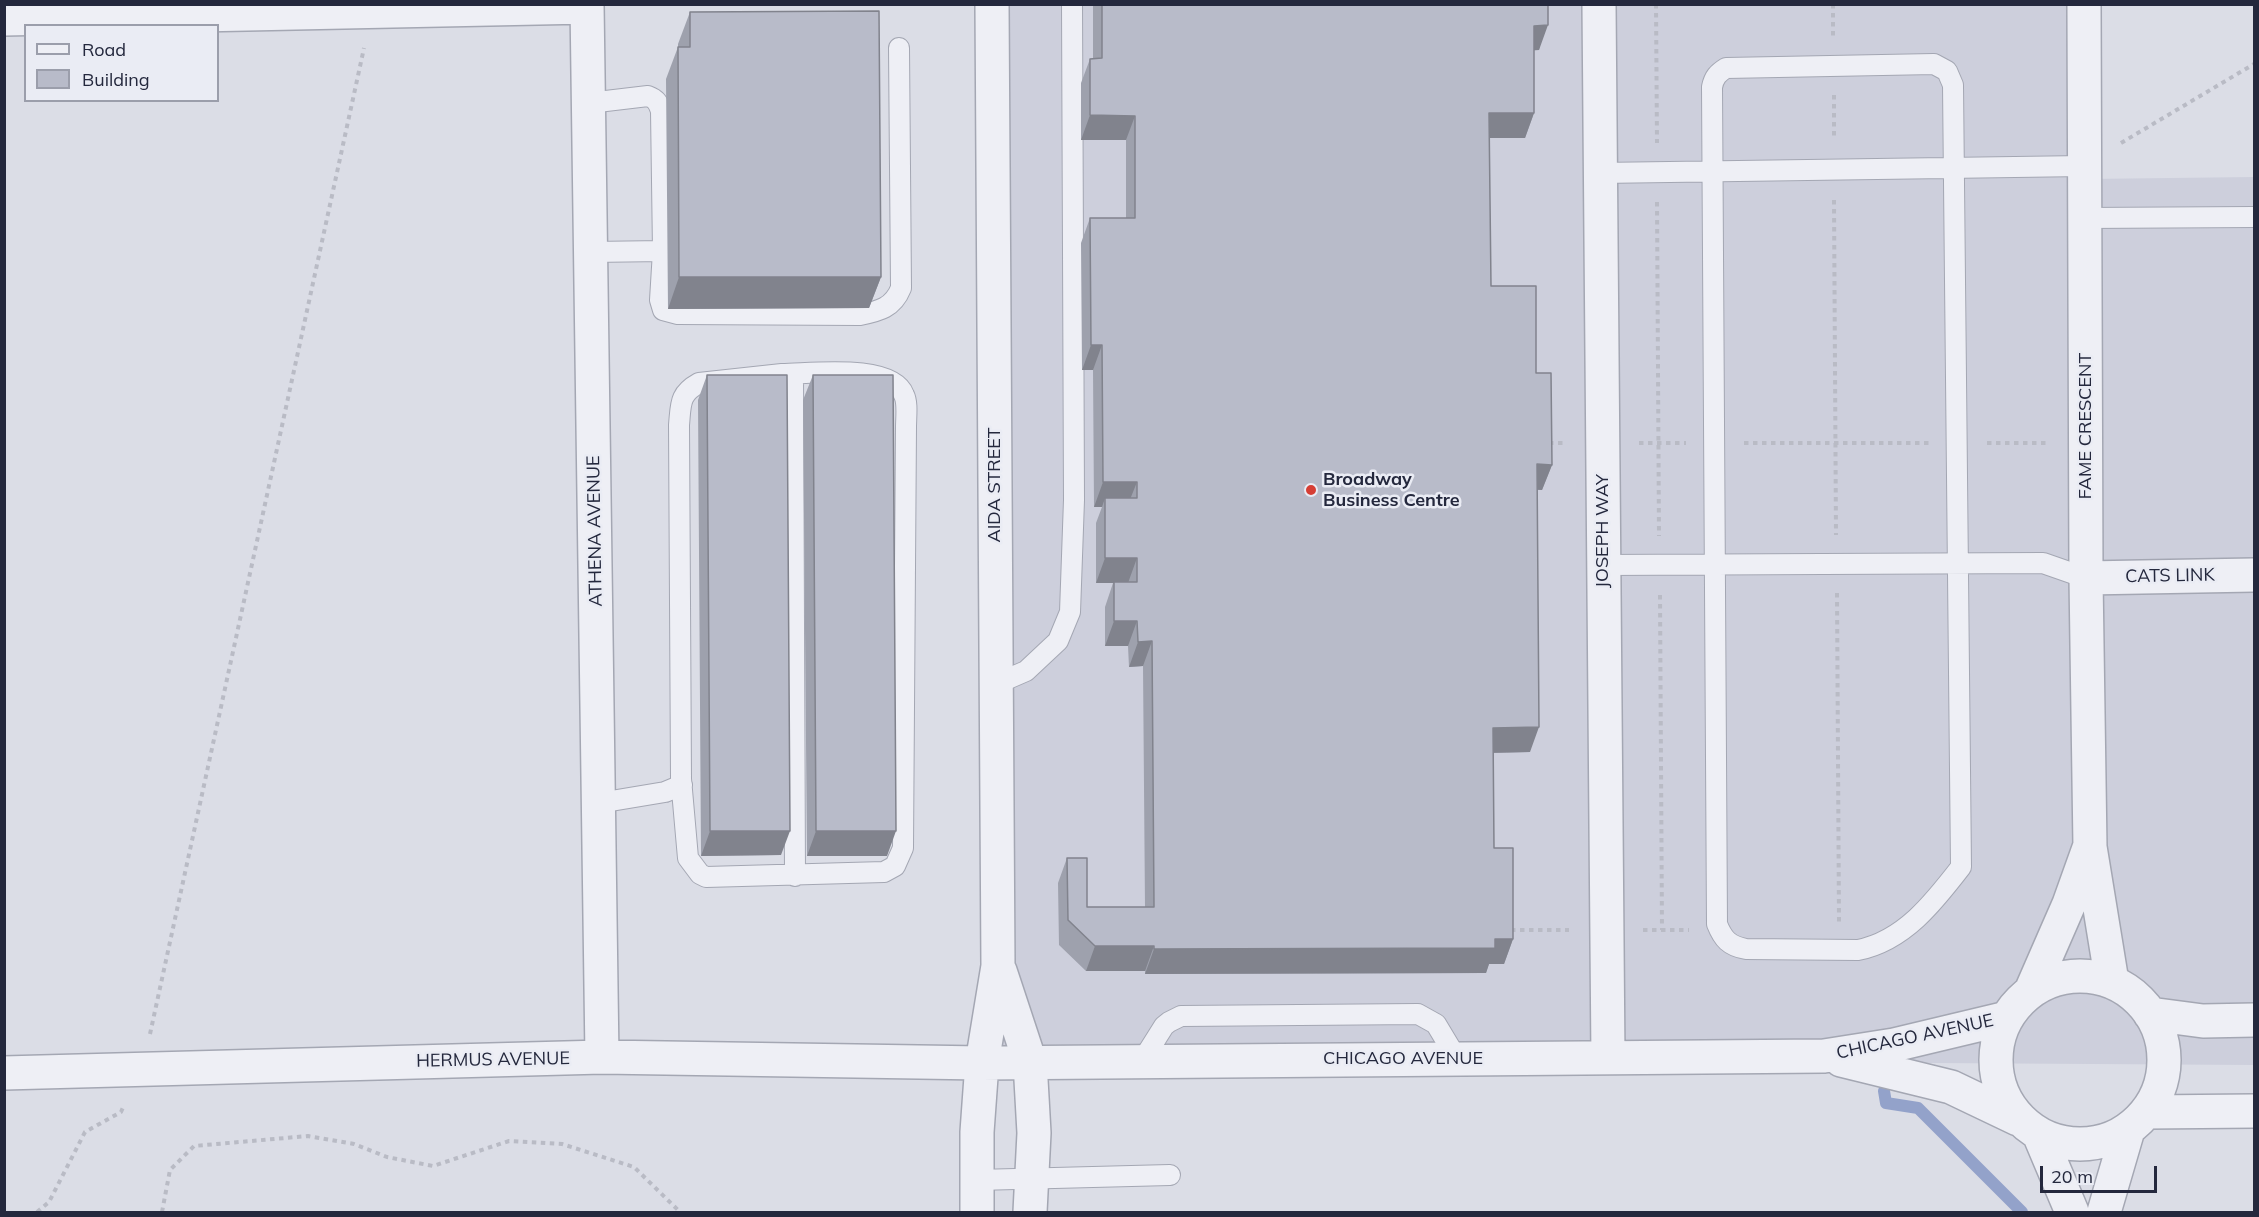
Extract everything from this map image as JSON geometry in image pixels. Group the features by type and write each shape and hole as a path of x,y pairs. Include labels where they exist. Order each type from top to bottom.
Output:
{"street":[{"name":"AIDA STREET","path":"977,1212 977,1132 982,1063 998,966 992,4"},
{"name":"JOSEPH WAY","path":"1599,4 1608,1058"},
{"name":"FAME CRESCENT","path":"2084,4 2086,578 2090,847 2112,982"},
{"path":"4,20 372,8 587,6"},
{"name":"ATHENA AVENUE","path":"587,6 602,1057"},
{"name":"CATS LINK","path":"2086,578 2254,575"},
{"name":"FAME CRESCENT","path":"2031,992 2069,904 2090,847"},
{"name":"AIDA STREET","path":"998,966 1030,1062 1034,1133 1030,1212"},
{"path":"2072,1212 2028,1126 2005,1101 1997,1080 1995,1059 1998,1037 2017,1003 2049,981 2070,976 2091,977 2112,982 2133,996 2150,1014 2163,1046 2162,1081 2138,1121 2104,1212"},
{"path":"2150,1014 2203,1021 2254,1020"},
{"name":"CHICAGO AVENUE","path":"982,1063 1824,1056 1894,1045 2007,1018"},
{"name":"CHICAGO AVENUE","path":"1824,1056 1876,1066 1951,1087 2028,1126"},
{"name":"HERMUS AVENUE","path":"4,1073 602,1057 982,1063"},
{"path":"2028,1126 2063,1143 2090,1144 2115,1137 2138,1121 2254,1111"}],"lane":[{"path":"996,684 1026,671 1052,648 1058,641 1070,612 1074,500 1072,4"},
{"path":"589,103 648,96 659,104 661,111 663,251 660,300 663,309 678,314 860,315 877,312 893,302 901,288 899,48"},
{"path":"1934,64 1947,71 1953,85 1961,867 1931,906 1887,942 1858,950 1746,949 1728,942 1720,934 1717,924 1712,87 1718,72 1726,68 1833,66 1934,64"},
{"path":"1600,173 2084,166"},
{"path":"2085,218 2254,217"},
{"path":"591,252 663,251"},
{"path":"793,374 795,876"},
{"path":"793,374 872,374 886,378 899,386 905,395 906,427 903,848 895,866 884,872 795,876 711,878 700,874 688,858 682,785 680,437 682,400 691,388 699,383 793,374"},
{"path":"1604,565 2043,563 2086,578"},
{"path":"598,803 665,792 682,785"},
{"path":"1142,1061 1164,1026 1181,1016 1418,1014 1436,1024 1457,1059"},
{"path":"977,1180 1170,1175"}],"path":[{"path":"1656,4 1662,930"},
{"path":"1833,4 1839,950"},
{"path":"37,1212 49,1202 85,1132 121,1112 143,1069 372,8"},
{"path":"2084,166 2254,64"},
{"path":"1542,444 2086,443"},
{"path":"162,1212 170,1170 194,1146 308,1136 354,1144 387,1157 433,1166 509,1141 562,1143 634,1167 680,1212"}],"shaded area":[{"path":"994,5 2086,5 2087,179 2254,177 2254,1065 1608,1061 1002,1067"}],"building":[{"name":"Broadway Business Centre","path":"1102,4 1548,4 1548,25 1534,26 1534,113 1489,113 1491,286 1536,286 1536,373 1551,373 1552,465 1537,464 1539,727 1493,728 1494,848 1513,848 1513,939 1495,939 1495,948 1154,949 1154,946 1095,946 1068,920 1067,858 1087,858 1087,907 1154,907 1152,641 1138,642 1137,621 1114,621 1114,582 1137,582 1137,558 1105,558 1105,498 1137,498 1137,482 1103,482 1102,345 1091,345 1090,218 1135,218 1135,116 1090,115 1090,59 1102,58"},
{"path":"879,11 881,277 679,277 678,47 690,47 690,12"},
{"path":"707,375 787,375 790,831 710,831"},
{"path":"813,375 893,375 896,831 816,831"}],"waterway":[{"path":"1884,1091 1886,1103 1918,1108 2022,1212"}],"place":[{"name":"Broadway Business Centre","path":"1311,490"}]}
